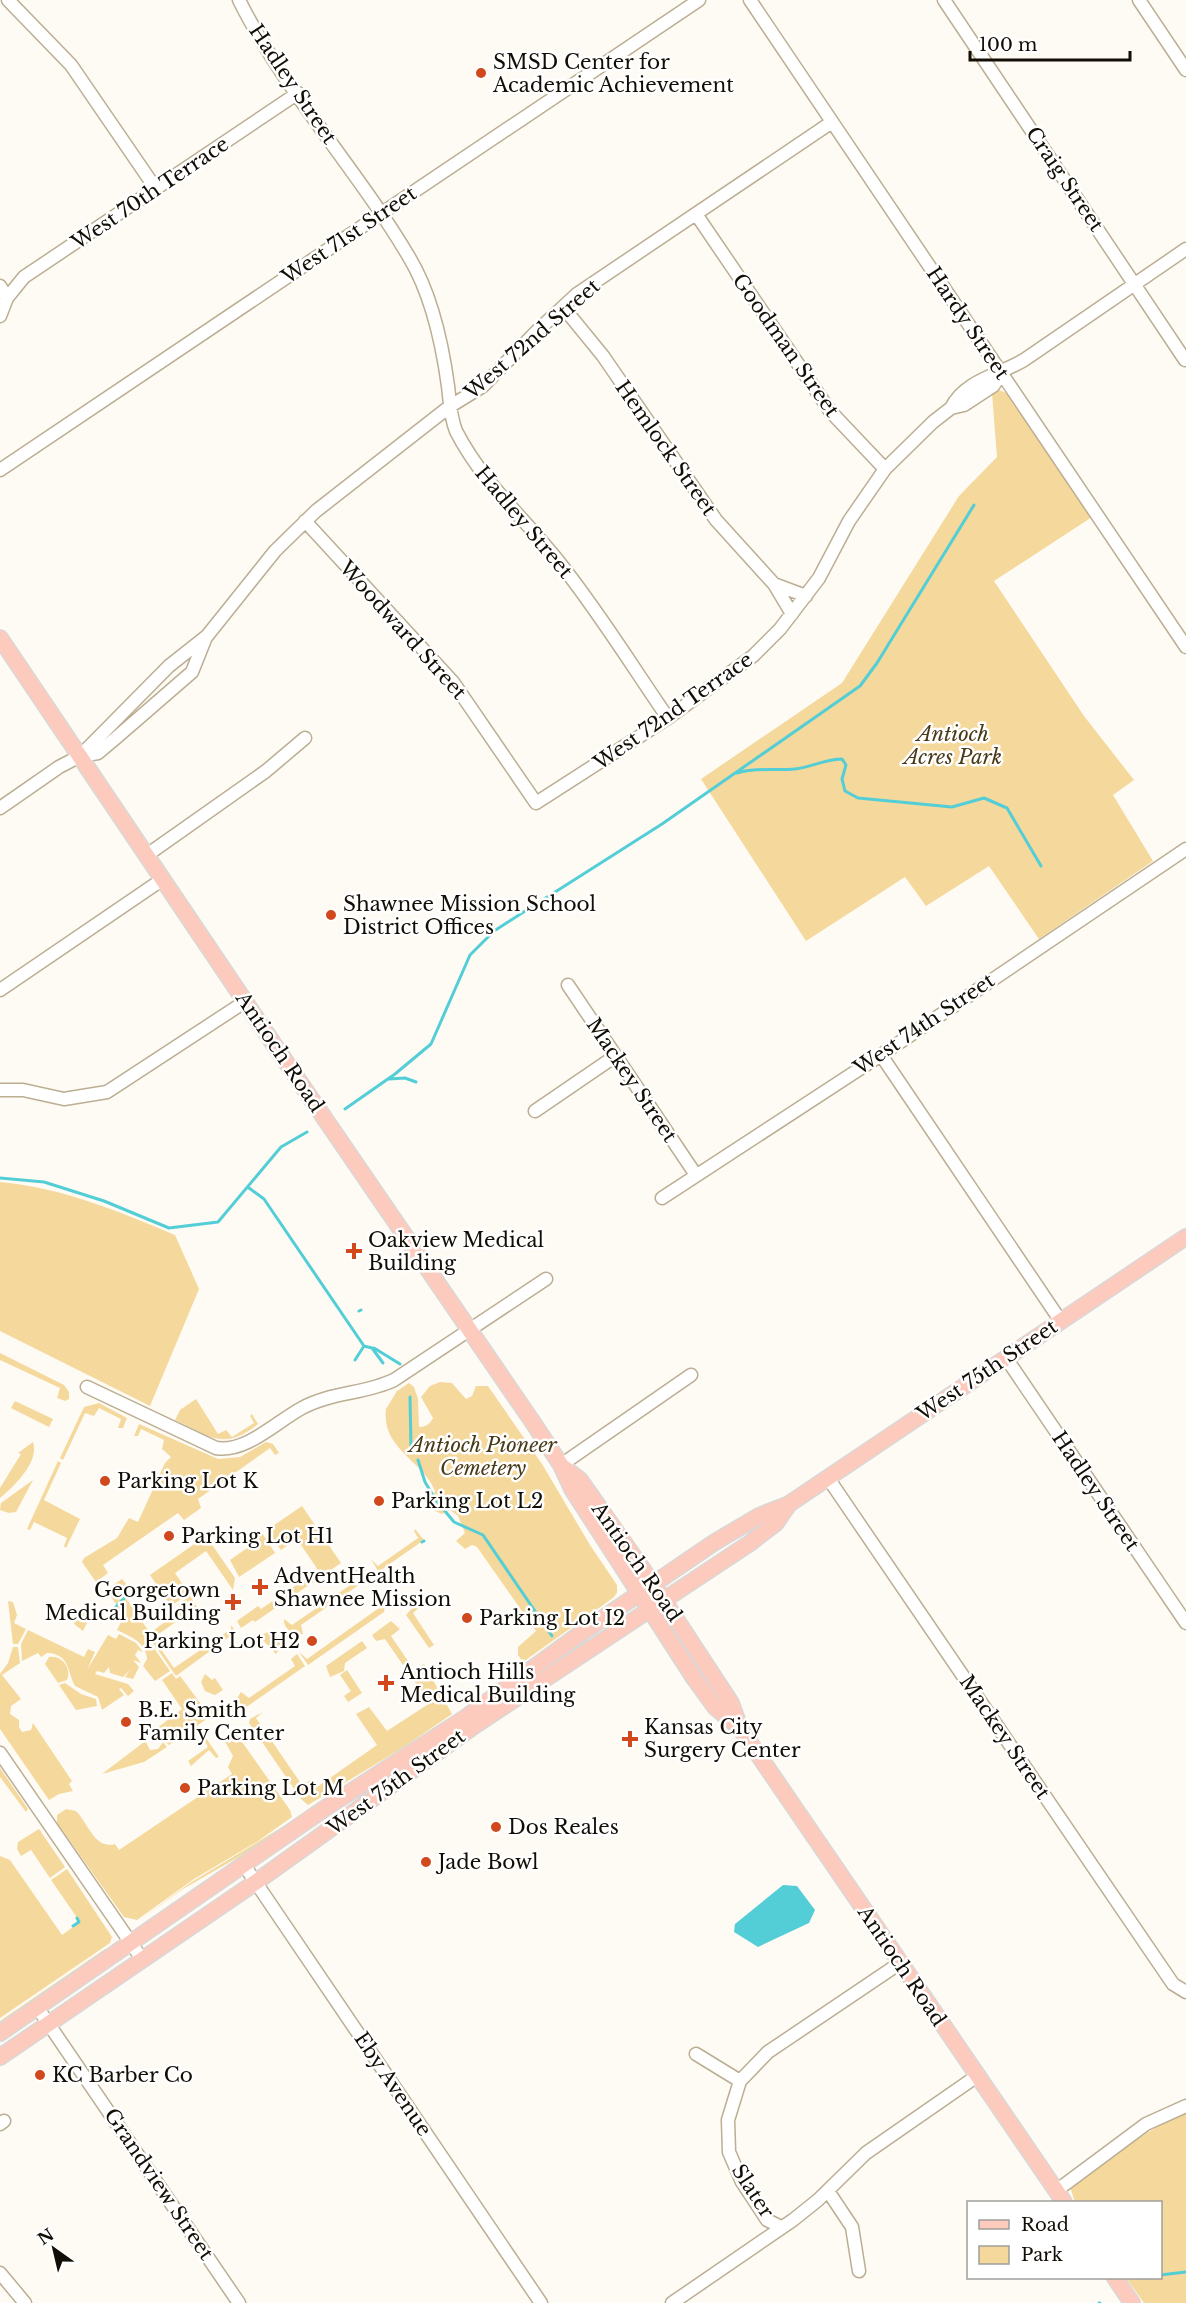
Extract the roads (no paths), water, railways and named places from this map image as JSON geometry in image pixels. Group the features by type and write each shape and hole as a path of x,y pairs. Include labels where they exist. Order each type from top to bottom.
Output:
{"main road":[{"name":"Antioch Road","path":"0,638 561,1465 572,1489 715,1707 740,1728"},
{"name":"West 75th Street","path":"0,2033 324,1809 420,1749 653,1584 759,1516 789,1504 1186,1237"},
{"name":"Antioch Road","path":"561,1465 580,1480 664,1600 731,1703 740,1728 1060,2197"},
{"name":"West 75th Street","path":"0,2056 256,1882 413,1768 758,1536 776,1523 789,1504"},
{"path":"1116,2279 1132,2303"}],"street":[{"path":"8,0 71,64 156,189"},
{"name":"Hadley Street","path":"239,0 298,93 409,257 430,303 448,386 449,408 455,428 485,480 542,540 571,577 668,718"},
{"name":"West 71st Street","path":"1,467 699,0"},
{"name":"Hardy Street","path":"750,0 1186,647"},
{"name":"Craig Street","path":"944,0 1185,360"},
{"path":"1139,0 1186,70"},
{"name":"West 70th Terrace","path":"7,297 24,277 298,93"},
{"name":"West 72nd Street","path":"81,756 169,666 207,636 275,551 305,521 364,471 427,427 449,408 483,386 577,294 832,122"},
{"name":"Goodman Street","path":"696,214 830,411 885,469"},
{"name":"West 72nd Terrace","path":"536,803 668,718 753,656 792,614 819,578 849,521 885,469 933,422 951,408 964,405 993,386 1002,373 1186,249"},
{"path":"0,286 7,297 0,316"},
{"name":"Hemlock Street","path":"563,307 603,356 716,520 774,584 792,614"},
{"name":"Woodward Street","path":"305,521 441,668 536,803"},
{"name":"Hemlock Street","path":"774,584 806,596"},
{"name":"West 72nd Street","path":"0,808 59,767 81,756 98,753 192,672 207,636"},
{"path":"147,855 266,771 305,738"},
{"name":"West 74th Street","path":"662,1198 881,1055 1186,849"},
{"path":"0,990 163,879"},
{"name":"Mackey Street","path":"568,985 614,1057 696,1175"},
{"path":"0,1090 23,1090 64,1099 82,1098 107,1092 246,1001"},
{"path":"881,1055 1060,1320"},
{"path":"535,1111 614,1057"},
{"path":"87,1387 216,1448 233,1448 314,1402 373,1388 394,1380 546,1279"},
{"name":"Hadley Street","path":"1006,1358 1186,1623"},
{"path":"561,1465 691,1375"},
{"name":"Mackey Street","path":"828,1478 1173,1984 1186,1992"},
{"path":"0,1753 142,1959"},
{"name":"Eby Avenue","path":"244,1864 542,2303"},
{"path":"696,2054 740,2081 768,2052 900,1962"},
{"name":"Grandview Street","path":"37,2007 239,2303"},
{"path":"672,2303 781,2227 828,2191 866,2153 977,2076"},
{"name":"Slater","path":"740,2081 728,2120 729,2152 742,2182 767,2220 781,2227"},
{"path":"1060,2197 1146,2124 1186,2106"},
{"path":"828,2191 852,2228 859,2271"},
{"path":"0,2273 25,2303"}],"water":[{"path":"783,1885 797,1886 815,1910 809,1923 758,1947 734,1932 735,1924"}],"waterway":[{"path":"345,1109 395,1074 431,1044 470,955 494,931 662,824 860,686 877,663 974,505"},
{"path":"737,773 795,769 842,759 846,765 842,779 845,791 858,798 952,807 984,798 1007,808 1041,866"},
{"path":"389,1079 405,1078 416,1082"},
{"path":"0,1178 44,1182 104,1201 169,1228 218,1222 281,1147 307,1132"},
{"path":"249,1188 264,1199 364,1346 372,1348 383,1363"},
{"path":"355,1360 364,1346"},
{"path":"374,1348 400,1364"},
{"path":"410,1397 411,1447"},
{"path":"418,1460 425,1482 435,1499 454,1522 483,1535 552,1636"},
{"path":"362,1583 367,1580"},
{"path":"113,1610 125,1597"},
{"path":"73,1926 79,1922 77,1918"},
{"path":"1162,2275 1186,2272"}],"place":[{"name":"SMSD Center for Academic Achievement","path":"481,73"},
{"name":"Shawnee Mission School District Offices","path":"331,915"},
{"name":"Oakview Medical Building","path":"354,1251"},
{"name":"Parking Lot K","path":"105,1481"},
{"name":"Parking Lot L2","path":"379,1501"},
{"name":"Parking Lot H1","path":"169,1536"},
{"name":"AdventHealth Shawnee Mission","path":"260,1587"},
{"name":"Georgetown Medical Building","path":"233,1602"},
{"name":"Parking Lot I2","path":"467,1618"},
{"name":"Parking Lot H2","path":"312,1641"},
{"name":"Antioch Hills Medical Building","path":"386,1683"},
{"name":"B.E. Smith Family Center","path":"126,1722"},
{"name":"Kansas City Surgery Center","path":"630,1739"},
{"name":"Parking Lot M","path":"185,1788"},
{"name":"Dos Reales","path":"496,1827"},
{"name":"Jade Bowl","path":"426,1862"},
{"name":"KC Barber Co","path":"40,2075"}],"park label":[{"name":"Antioch Acres Park","path":"953,746"},
{"name":"Antioch Pioneer Cemetery","path":"483,1456"}]}
